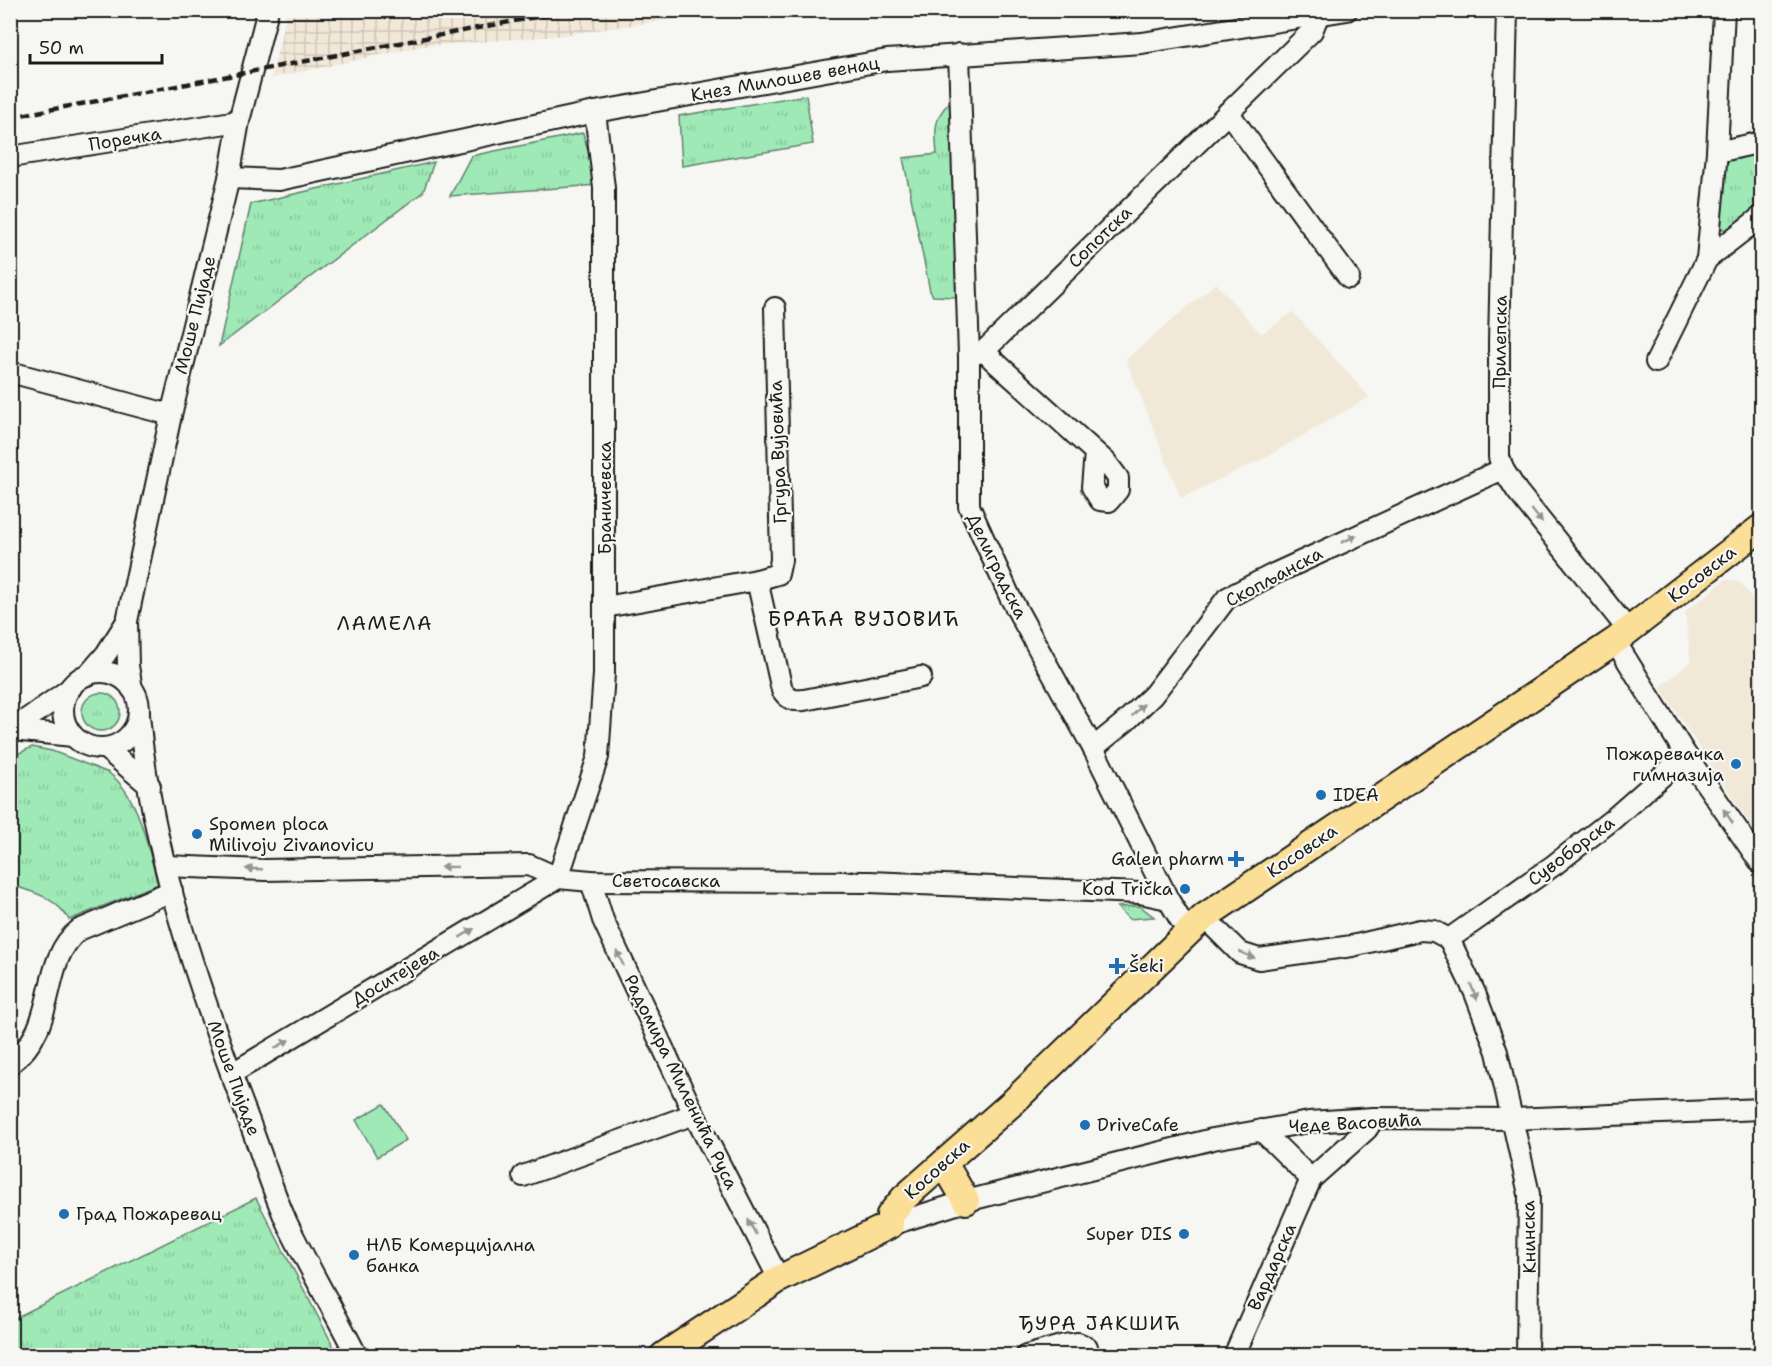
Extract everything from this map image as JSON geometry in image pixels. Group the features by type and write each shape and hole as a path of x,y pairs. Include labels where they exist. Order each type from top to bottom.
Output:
{"main road":[{"name":"Косовска","path":"890,1225 893,1210 1012,1103 1195,924 1622,635 1761,527"},
{"path":"944,1163 966,1201"},
{"path":"663,1356 779,1279 890,1225"}],"street":[{"name":"Моше Пијаде","path":"268,10 239,121 229,178 171,415 127,621 128,666 132,689 139,706 150,786 172,891 231,1074 288,1223 357,1356"},
{"name":"Кнез Милошев венац","path":"229,178 279,180 595,112 887,60 1142,43 1347,10"},
{"name":"Прилепска","path":"1507,10 1499,340 1499,457 1503,469 1517,491 1622,635 1686,755 1761,865"},
{"path":"1656,362 1707,259 1718,152 1724,10"},
{"name":"Сопотска","path":"977,353 1312,31 1318,14"},
{"name":"Делиградска","path":"959,54 977,353 969,506 1010,597 1093,748 1168,899 1195,924"},
{"name":"Браничевска","path":"558,878 597,756 605,607 604,188 595,112"},
{"path":"1228,112 1349,278"},
{"name":"Поречка","path":"10,157 239,121"},
{"path":"1718,152 1761,142"},
{"path":"1707,259 1761,216"},
{"name":"Гргура Вујовића","path":"757,580 778,574 781,560 775,308"},
{"path":"977,353 1095,453"},
{"path":"10,372 171,415"},
{"name":"Скопљанска","path":"1093,748 1153,695 1227,598 1276,573 1503,469"},
{"path":"605,607 757,580 782,690 788,698 794,701 804,700 921,677"},
{"name":"Моше Пијаде","path":"11,730 88,675 106,654 127,621"},
{"path":"88,675 108,673 117,676 132,689"},
{"path":"71,688 65,699 63,712 66,725 73,736 82,743 105,748 117,745 128,738 139,715"},
{"path":"11,730 73,736"},
{"path":"105,748 150,786"},
{"name":"Сувоборска","path":"1449,939 1605,826 1686,755"},
{"name":"Светосавска","path":"166,866 265,870 529,865 558,878 591,881 869,882 1140,894 1168,899"},
{"name":"Доситејева","path":"231,1074 558,878"},
{"name":"Радомира Миленића Руса","path":"591,881 603,920 694,1114 779,1279"},
{"path":"10,1064 24,1054 36,1036 61,949 70,937 79,930 172,891"},
{"path":"1195,924 1240,953 1259,959 1352,946 1420,930 1434,931 1449,939 1475,993 1497,1052 1513,1119"},
{"name":"Чеде Васовића","path":"890,1225 966,1201 1213,1138 1310,1122 1374,1118 1513,1119 1761,1109"},
{"path":"523,1176 694,1114"},
{"name":"Вардарска","path":"1234,1356 1311,1179 1367,1129 1374,1118"},
{"name":"Книнска","path":"1513,1119 1529,1194 1527,1356"},
{"path":"1261,1130 1311,1179"},
{"path":"1026,1356 1078,1343 1087,1347 1089,1356"}],"shaded area":[{"path":"287,10 731,11 556,36 423,46 271,78"},
{"path":"1216,283 1261,334 1293,312 1369,397 1264,458 1181,498 1126,359"},
{"name":"Пожаревачка гимназија","path":"1726,579 1741,583 1761,610 1761,841 1660,687 1691,662 1685,612"}],"green space":[{"path":"806,95 813,144 682,166 679,116"},
{"path":"949,103 952,117 956,297 933,296 930,291 903,158 937,154 938,120"},
{"path":"583,133 597,185 450,196 471,156"},
{"path":"1761,152 1761,205 1729,230 1723,229 1717,222 1725,164 1731,159"},
{"path":"434,162 423,192 219,346 251,204"},
{"path":"101,693 108,694 114,699 119,705 119,719 114,725 108,730 101,731 94,730 88,725 83,719 82,712 83,705 88,699 94,694"},
{"path":"32,747 52,751 109,773 120,783 136,809 158,884 69,920 64,912 51,901 11,885 11,757"},
{"path":"1140,906 1154,917 1129,919 1117,907"},
{"path":"384,1104 406,1140 377,1157 356,1120"},
{"path":"256,1198 338,1355 11,1355 11,1320"}],"railway":[{"path":"10,117 573,10"}],"place":[{"name":"Пожаревачка гимназија","path":"1736,764"},
{"name":"IDEA","path":"1321,795"},
{"name":"Spomen ploca Milivoju Zivanovicu","path":"197,834"},
{"name":"Galen pharm","path":"1236,859"},
{"name":"Kod Trička","path":"1185,889"},
{"name":"Šeki","path":"1117,966"},
{"name":"DriveCafe","path":"1085,1125"},
{"name":"Град Пожаревац","path":"64,1214"},
{"name":"Super DIS","path":"1184,1234"},
{"name":"НЛБ Комерцијална банка","path":"354,1255"}],"district":[{"name":"БРАЋА ВУЈОВИЋ","path":"864,619"},
{"name":"ЛАМЕЛА","path":"385,623"},
{"name":"ЂУРА ЈАКШИЋ","path":"1100,1323"}]}
